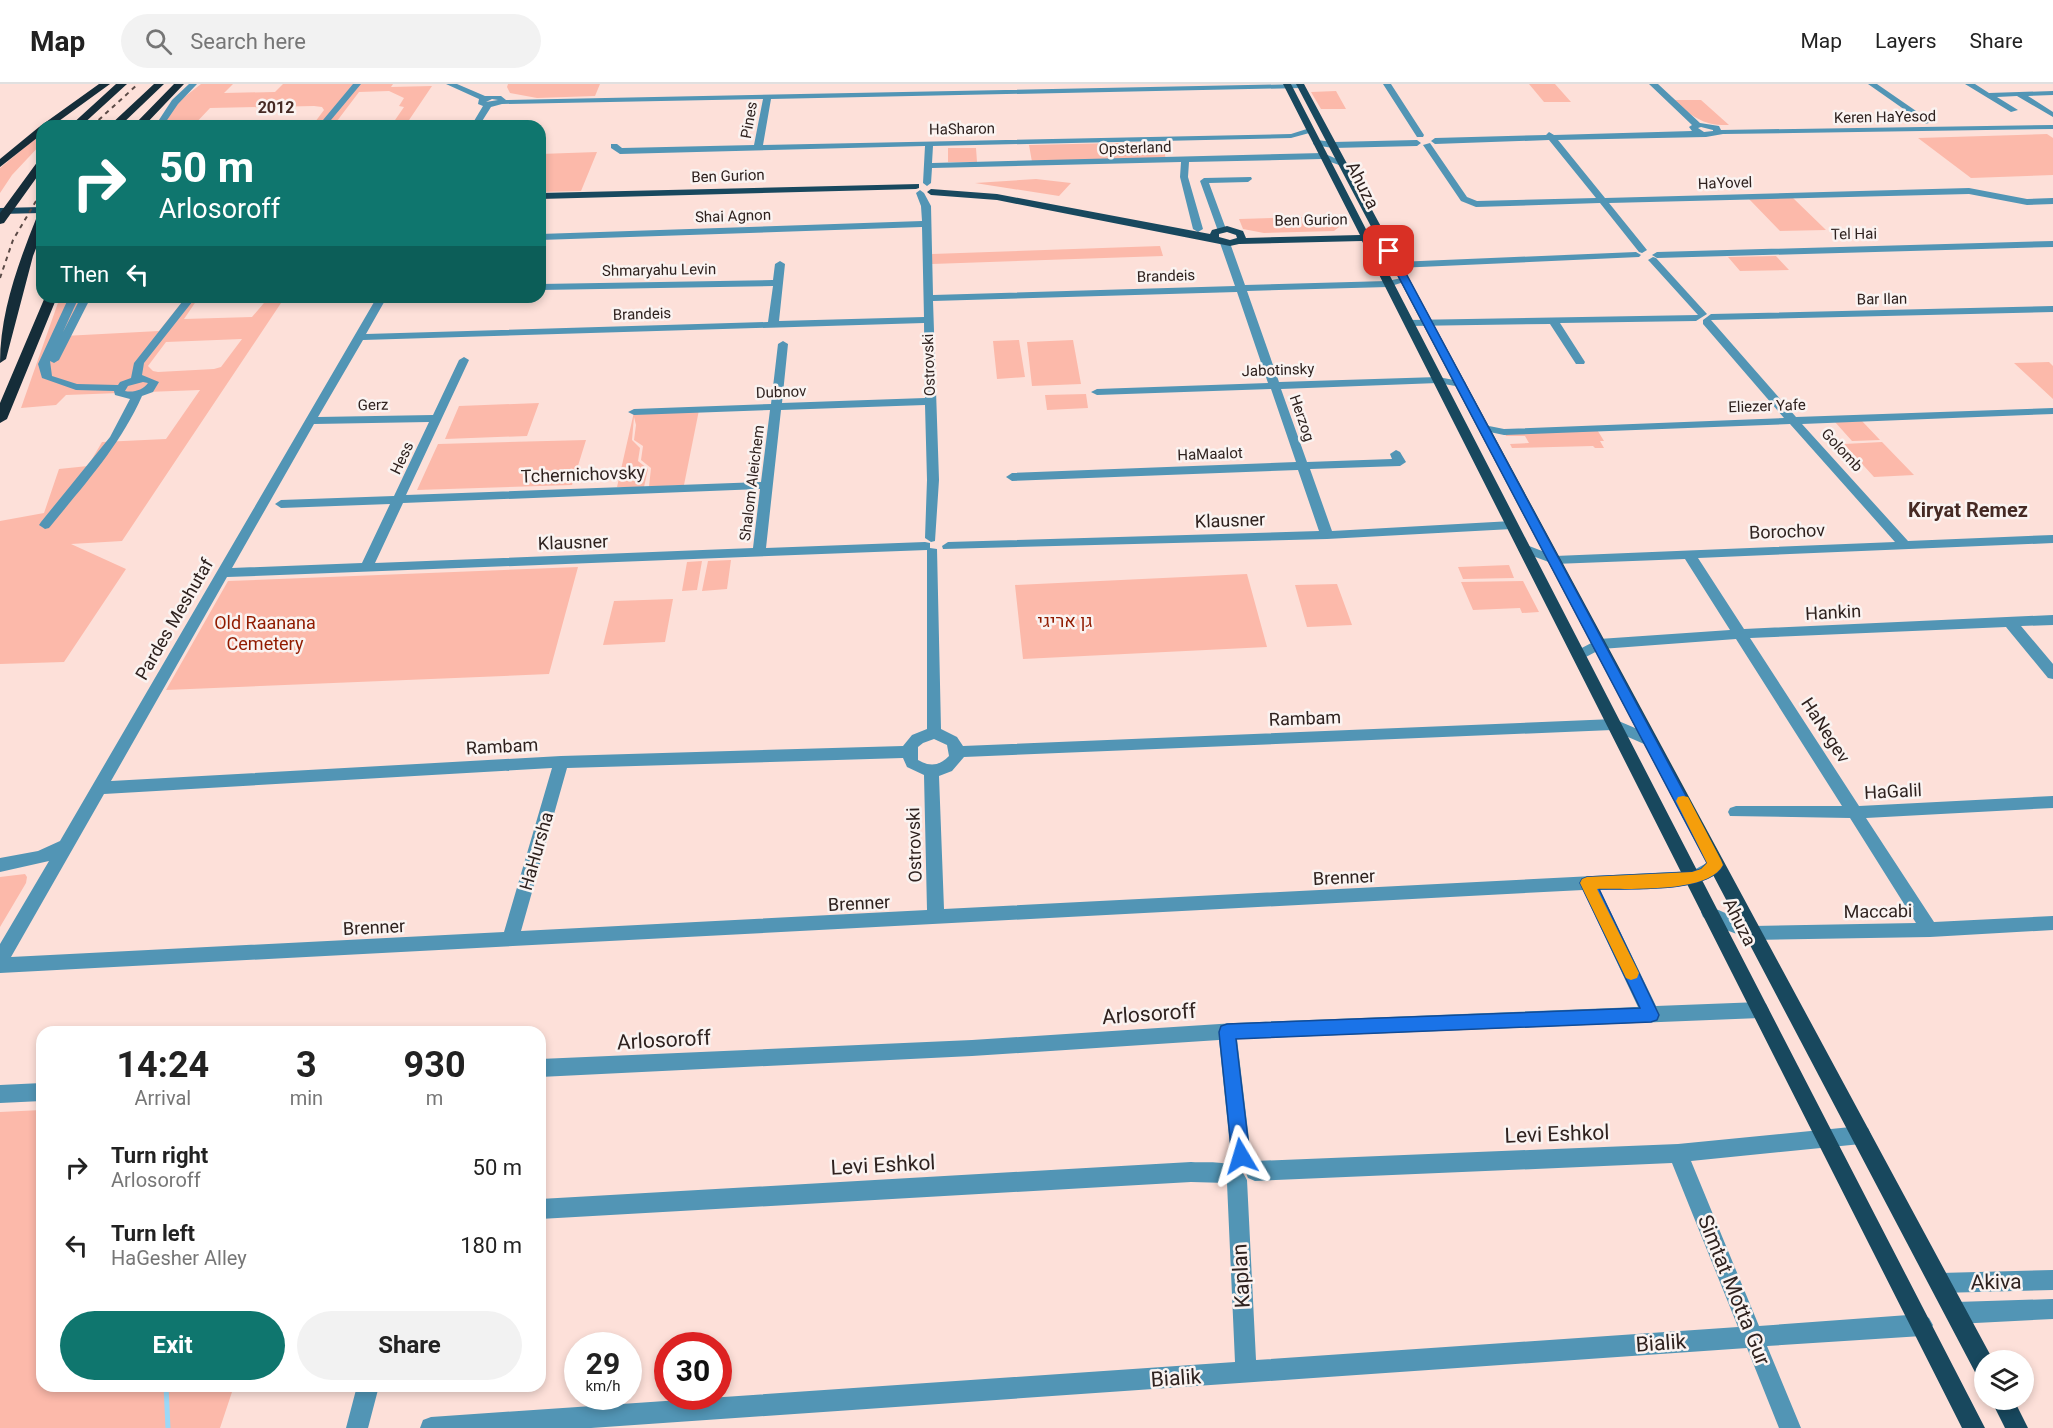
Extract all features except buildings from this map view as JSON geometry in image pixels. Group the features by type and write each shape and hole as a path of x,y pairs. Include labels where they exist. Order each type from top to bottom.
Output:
{"highway":[{"path":"54,120 105,84"},
{"path":"82,120 122,84"},
{"path":"120,120 159,84"},
{"path":"144,120 179,84"},
{"path":"0,164 36,134"},
{"path":"0,219 36,171"},
{"path":"0,359 27,256 36,233"},
{"path":"0,418 48,303"}],"main road":[{"name":"Ahuza","path":"1294,85 1382,237 1554,560 1603,640 1651,741 1716,865 1976,1350"},
{"name":"Ahuza","path":"1328,145 1364,236 1388,284 1974,1428"},
{"name":"Ben Gurion","path":"546,196 924,188 990,190 1038,197 1216,233"},
{"name":"Ben Gurion","path":"546,202 924,188 997,197 1216,233"},
{"path":"0,211 36,210"},
{"path":"0,219 36,218"},
{"path":"1232,229 1241,238 1225,243 1216,233 1232,229"},
{"path":"1337,237 1364,236"},
{"name":"Ben Gurion","path":"1241,238 1382,237"},
{"path":"2008,1410 2018,1428"}],"street":[{"path":"163,120 175,102 193,84"},
{"path":"171,120 184,100 199,84"},
{"path":"327,120 357,84"},
{"path":"450,84 502,102 767,97 970,88 1294,85"},
{"path":"1387,84 1424,140"},
{"path":"1653,84 1697,128"},
{"path":"1872,84 1928,122"},
{"path":"1969,84 2014,110"},
{"path":"2003,84 2050,117 2047,123 2053,127"},
{"path":"1986,95 2053,93"},
{"name":"Pines","path":"758,148 767,97"},
{"path":"478,120 490,98"},
{"name":"Keren HaYesod","path":"1715,130 2050,117"},
{"name":"Keren HaYesod","path":"1715,130 2053,127"},
{"path":"1328,145 1351,142 1551,136 1697,128 1715,130"},
{"name":"HaSharon","path":"614,146 620,151 1302,134 1328,145"},
{"path":"1551,136 1603,201 1639,252"},
{"name":"HaYovel","path":"1424,140 1464,199 1470,202 1603,201 1969,191 2008,200 2053,201"},
{"path":"1328,145 1351,142"},
{"name":"Ostrovski","path":"929,144 924,188 933,480 929,545 934,734"},
{"name":"Opsterland","path":"928,166 1185,160 1328,145"},
{"path":"1185,160 1184,177 1197,229"},
{"path":"1216,233 1204,181 1248,179"},
{"name":"Shai Agnon","path":"546,237 926,224"},
{"name":"Herzog","path":"1225,243 1327,535"},
{"name":"Tel Hai","path":"1655,257 2053,244"},
{"path":"1397,265 1639,252 1655,257"},
{"name":"Golomb","path":"1655,257 1792,420 1905,545"},
{"path":"773,325 780,264"},
{"name":"Brandeis","path":"927,298 1388,284 1404,279"},
{"name":"Shmaryahu Levin","path":"546,287 778,283"},
{"path":"71,303 43,364 47,378 92,389 120,388 137,379 149,379 154,384 149,390 137,396 121,395 118,393 120,388"},
{"path":"62,383 55,379 53,363 83,303"},
{"path":"137,379 136,372 139,363 186,303"},
{"name":"Pardes Meshutaf","path":"0,960 378,303"},
{"name":"Bar Ilan","path":"1411,327 2053,309"},
{"name":"Brandeis","path":"358,337 927,320"},
{"path":"1554,322 1580,362"},
{"name":"Shalom Aleichem","path":"759,553 783,344"},
{"name":"Hess","path":"366,568 464,360"},
{"name":"Jabotinsky","path":"1097,392 1438,380 1461,384"},
{"path":"45,525 114,439 137,396"},
{"name":"Dubnov","path":"634,412 930,401"},
{"name":"Eliezer Yafe","path":"1484,428 1504,432 2053,411"},
{"name":"Gerz","path":"310,422 437,418"},
{"name":"HaMaalot","path":"1012,477 1400,462 1396,454"},
{"name":"Tchernichovsky","path":"281,504 768,485"},
{"name":"Klausner","path":"223,573 929,545 942,538 947,541 948,546 1327,535 1512,525"},
{"name":"Borochov","path":"1524,548 1554,560 2053,539"},
{"name":"HaNegev","path":"1688,553 1930,930"},
{"name":"Hankin","path":"1579,655 1603,640 2053,620"},
{"path":"2010,622 2053,674"},
{"name":"Rambam","path":"957,752 1614,724 1651,741"},
{"path":"934,734 951,739 956,745 956,758 946,768 931,771 917,767 912,763 908,752 910,746 920,737 934,734"},
{"name":"Rambam","path":"99,788 561,762 908,752"},
{"name":"HaHursha","path":"510,940 561,762"},
{"name":"Ostrovski","path":"931,771 936,918"},
{"name":"HaGalil","path":"1736,812 1856,812 2053,802"},
{"path":"0,865 50,854 66,844"},
{"name":"Brenner","path":"0,965 1659,880 1692,878 1707,873 1716,865"},
{"path":"0,872 26,869 33,871 43,884"},
{"name":"Maccabi","path":"1659,880 1706,906 1722,921 1752,933 1930,930 2053,922"},
{"path":"1587,883 1651,1015"},
{"name":"Arlosoroff","path":"546,1068 972,1048 1227,1032 1760,1010"},
{"path":"1227,1032 1241,1156 1252,1162 1240,1175"},
{"path":"0,1094 36,1092"},
{"name":"Levi Eshkol","path":"546,1209 1179,1173 1240,1175 1678,1153 1861,1135"},
{"name":"Simtat Motta Gur","path":"1678,1153 1790,1428"},
{"name":"Kaplan","path":"1240,1175 1246,1372"},
{"name":"Akiva","path":"1940,1283 2053,1280"},
{"name":"Akiva","path":"1956,1312 2053,1309"},
{"name":"Bialik","path":"431,1428 1922,1325"},
{"path":"357,1428 366,1392"}],"green space":[{"path":"201,84 233,84 224,93 275,92 283,84 432,86 409,120 395,120 404,107 399,106 404,98 389,91 359,92 338,120 316,120 324,110 322,107 314,106 210,108 199,120 162,120 169,109"},
{"path":"508,84 600,84 595,96 537,98 510,93"},
{"path":"1529,84 1555,84 1571,102 1544,102"},
{"path":"1336,91 1346,109 1321,109 1311,92"},
{"path":"1674,100 1701,100 1729,125 1705,122"},
{"path":"2047,134 2053,138 2053,175 1971,178 1918,138"},
{"path":"36,138 36,149 12,175 0,193 0,168"},
{"path":"1161,142 1166,159 1032,162 1029,145"},
{"path":"948,148 976,148 977,162 948,162"},
{"path":"597,152 581,191 546,192 546,154"},
{"path":"1036,179 1071,183 1059,196 975,183"},
{"path":"1792,197 1826,230 1780,231 1748,198"},
{"path":"1341,216 1344,223 1334,231 1264,233 1243,229 1239,219"},
{"path":"1160,246 1163,256 932,264 932,254"},
{"path":"1776,256 1789,270 1740,271 1728,257"},
{"path":"58,303 81,303 64,336 159,331 181,303 195,303 184,319 252,317 264,303 281,303 122,541 71,544 126,569 64,662 0,664 0,521 44,513 59,469 88,466 102,442 166,439 200,390 66,395 56,405 21,408","holes":["242,339 221,367 158,372 148,366 166,342"]},
{"path":"1019,340 1025,377 997,379 993,341"},
{"path":"1073,340 1081,384 1032,386 1027,342"},
{"path":"2049,362 2053,366 2053,399 2014,363"},
{"path":"1086,394 1088,408 1047,410 1045,395"},
{"path":"539,403 527,436 445,439 459,406"},
{"path":"699,410 684,485 649,487 651,468 641,460 643,446 634,440 636,425 634,417 632,440 640,448 638,461 648,469 644,487 617,487 634,412"},
{"path":"1862,421 1880,440 1852,441 1835,422"},
{"path":"1596,428 1604,441 1600,441 1604,448 1593,446 1512,448 1510,444 1529,443 1525,436 1506,436 1504,432"},
{"path":"586,440 572,485 417,490 438,444"},
{"path":"1882,442 1914,475 1874,477 1844,444"},
{"path":"731,560 727,589 702,591 708,561"},
{"path":"702,561 697,590 682,591 687,562"},
{"path":"1509,565 1514,578 1463,579 1458,567"},
{"name":"Old Raanana Cemetery","path":"578,567 549,674 166,690 228,581"},
{"name":"גן אריגי","path":"1247,574 1267,647 1023,659 1015,585"},
{"path":"1523,581 1539,612 1522,613 1520,608 1473,610 1461,582"},
{"path":"1337,584 1352,625 1307,627 1295,585"},
{"path":"673,599 665,642 603,645 614,601"},
{"path":"25,874 26,883 0,927 0,877"},
{"path":"36,1110 36,1392 232,1392 220,1428 0,1428 0,1112"}],"waterway":[{"path":"166,1392 168,1428"}],"railway":[{"path":"99,120 138,84"},
{"path":"0,278 13,240 36,201"}],"slow traffic":[{"path":"1631,973 1587,883 1692,878 1707,873 1716,865 1683,801"}],"district":[{"name":"2012","path":"276,107"},
{"name":"Kiryat Remez","path":"1968,510"}],"route":[{"path":"1241,1156 1227,1032 1651,1015 1587,883 1692,878 1707,873 1716,865 1389,251"}]}
